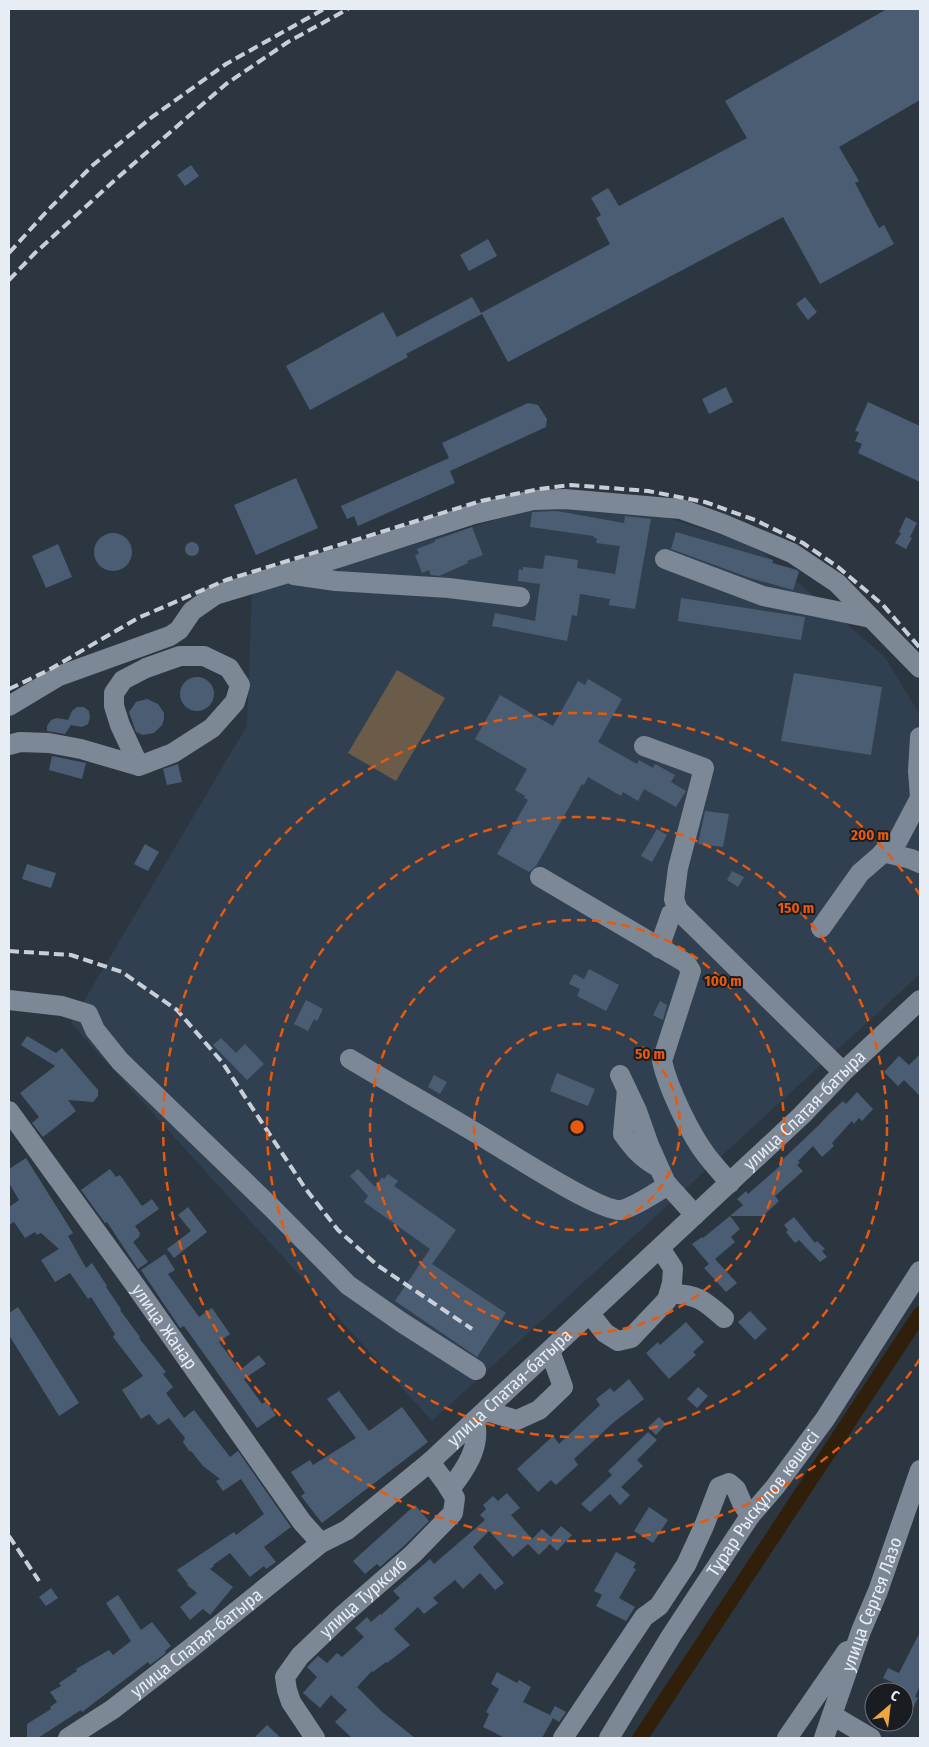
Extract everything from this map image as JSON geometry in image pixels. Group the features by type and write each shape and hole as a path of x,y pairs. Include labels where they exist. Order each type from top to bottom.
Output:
{"street":[{"path":"9,706 59,676 170,636 178,630 192,611 215,595 474,514 533,500 610,502 681,510 723,524 792,553 837,582 920,668"},
{"path":"665,559 762,596 871,618"},
{"path":"287,574 336,580 449,588 520,597"},
{"path":"9,745 20,742 49,743 81,749 139,766 173,753 212,728 235,702 240,685 229,668 204,656 180,656 146,668 123,680 114,693 114,706 120,725 139,766"},
{"path":"821,928 860,873 898,840 920,798 918,771 920,737"},
{"path":"644,746 704,768 678,868 674,899 678,910 844,1072"},
{"path":"883,852 911,858 920,863"},
{"path":"540,876 686,963 692,971 662,1061 665,1076 696,1138 706,1155 730,1183"},
{"path":"659,948 671,914 678,910"},
{"path":"9,1000 62,1006 88,1014 95,1030 120,1061 272,1208 348,1285 401,1322 476,1370"},
{"name":"улица Спатая-батыра","path":"68,1738 113,1709 321,1542 347,1530 430,1462 730,1183 920,1000"},
{"path":"350,1059 473,1130 554,1180 603,1206 621,1210 641,1201 664,1176"},
{"path":"624,1082 664,1176 695,1215"},
{"name":"улица Жанар","path":"9,1111 135,1285 302,1522 321,1542"},
{"path":"590,1314 605,1333 618,1341 631,1338 667,1300 669,1294 673,1268 660,1248"},
{"name":"Тұрар Рысқұлов көшесі","path":"609,1738 671,1636 750,1516 774,1488 825,1419 920,1271"},
{"path":"669,1294 685,1293 707,1303 724,1318"},
{"path":"430,1462 450,1490 469,1460 476,1444 480,1417 516,1420 539,1410 563,1387 550,1351"},
{"name":"улица Сергея Лазо","path":"824,1738 920,1470"},
{"path":"563,1738 644,1617 659,1606 686,1565 719,1487 728,1483 736,1488 750,1516"},
{"name":"улица Турксиб","path":"315,1738 291,1702 285,1677 300,1656 343,1615 413,1554 453,1512 455,1498 450,1490"},
{"path":"787,1738 861,1631"},
{"path":"832,1714 871,1738"}],"shaded area":[{"path":"542,506 640,509 755,546 884,656 920,715 920,974 432,1421 71,1023 247,726 252,593"},
{"path":"397,670 445,698 396,781 348,753"}],"building":[{"path":"887,9 920,9 920,100 839,147 859,181 855,183 879,228 884,225 894,244 820,284 783,217 508,362 482,314 406,354 408,357 310,410 286,366 383,312 397,337 472,297 481,313 610,244 596,218 601,215 591,198 608,188 619,206 747,138 725,101"},
{"path":"191,165 199,176 185,186 177,175"},
{"path":"488,239 497,256 469,271 460,255"},
{"path":"805,297 817,312 808,320 796,304"},
{"path":"726,387 733,402 709,414 702,399"},
{"path":"868,402 920,426 920,482 858,453 862,444 855,441 859,432 855,431"},
{"path":"528,403 538,405 547,419 546,427 450,471 455,483 358,526 354,516 347,519 341,506 449,458 442,443"},
{"path":"296,478 318,528 256,555 234,505"},
{"path":"557,511 624,523 625,516 651,519 635,609 609,605 610,599 580,594 577,616 572,615 567,641 492,626 495,613 535,621 540,584 518,581 519,569 523,570 523,567 543,569 545,555 578,560 577,568 615,574 620,546 596,543 597,538 594,538 594,536 530,527 532,512"},
{"path":"906,517 917,523 906,549 895,543 901,533 899,532"},
{"path":"472,527 483,555 439,576 431,575 429,570 422,573 415,555 419,554 417,549 435,542 435,540"},
{"path":"676,532 773,560 772,563 797,570 799,572 793,590 750,578 671,549"},
{"path":"113,533 126,539 132,552 126,565 113,571 100,565 94,552 100,539"},
{"path":"189,542 195,542 199,549 195,556 189,556 185,552 185,546"},
{"path":"58,544 72,577 46,588 32,556"},
{"path":"681,598 805,617 801,640 678,621"},
{"path":"794,673 882,687 871,755 781,741"},
{"path":"197,677 209,682 214,694 209,706 197,711 185,706 180,694 185,682"},
{"path":"588,679 622,699 598,742 637,764 639,760 653,768 655,764 675,775 671,782 686,791 676,807 644,789 638,801 623,792 621,796 588,777 584,785 582,784 536,866 529,872 497,854 528,800 515,790 527,769 475,739 500,695 553,726 578,681 585,685"},
{"path":"147,699 158,704 164,713 164,719 162,725 154,733 143,735 136,732 129,712 136,702"},
{"path":"77,707 84,707 89,711 90,718 88,724 82,727 71,725 65,734 47,731 47,726 51,720 57,718 68,720 72,711"},
{"path":"52,756 86,763 82,779 49,770"},
{"path":"178,764 182,782 167,785 163,769"},
{"path":"705,811 729,814 723,847 698,844"},
{"path":"657,829 667,835 652,862 641,856"},
{"path":"145,844 159,852 148,871 134,864"},
{"path":"27,864 56,873 51,888 22,879"},
{"path":"732,871 744,877 738,887 727,880"},
{"path":"589,969 619,985 606,1011 577,996 580,989 569,984 574,974 584,979"},
{"path":"306,1000 323,1009 317,1021 314,1019 308,1031 294,1024"},
{"path":"660,1001 667,1005 663,1020 653,1015"},
{"path":"27,1036 56,1053 62,1048 98,1090 98,1096 93,1102 68,1100 76,1111 43,1137 32,1123 39,1117 20,1093 55,1066 21,1045"},
{"path":"221,1038 236,1053 245,1044 264,1064 247,1080 213,1045"},
{"path":"920,1054 920,1096 904,1080 898,1086 884,1072 899,1056 909,1065"},
{"path":"557,1073 595,1089 588,1106 550,1091"},
{"path":"434,1075 447,1082 440,1094 428,1087"},
{"path":"857,1092 873,1109 862,1121 859,1118 854,1124 852,1121 832,1143 834,1146 822,1157 813,1146 798,1161 800,1163 797,1165 803,1171 775,1196 779,1201 763,1216 730,1216 743,1205 737,1199 746,1191 748,1194 781,1165 779,1163 828,1115 843,1101 846,1104"},
{"path":"26,1158 73,1233 68,1236 86,1268 92,1263 139,1338 166,1372 163,1374 173,1387 166,1393 184,1418 194,1410 230,1457 238,1451 291,1527 264,1547 276,1562 266,1569 264,1566 250,1577 230,1553 213,1565 210,1569 233,1587 210,1615 203,1609 190,1620 180,1607 197,1593 187,1585 177,1570 234,1532 236,1535 264,1514 241,1479 223,1491 216,1481 220,1479 203,1466 190,1452 183,1442 185,1438 169,1418 158,1425 149,1414 141,1419 122,1390 143,1376 113,1337 115,1334 91,1297 88,1299 70,1273 55,1282 41,1260 59,1249 41,1233 37,1235 35,1232 25,1238 14,1222 9,1225 9,1207 19,1200 9,1183 9,1169"},
{"path":"110,1169 116,1177 120,1175 142,1206 152,1199 159,1209 135,1226 140,1233 139,1237 133,1242 148,1262 138,1269 107,1222 105,1223 81,1190"},
{"path":"358,1169 375,1187 382,1177 384,1179 388,1174 398,1181 394,1186 456,1230 432,1264 506,1313 477,1357 395,1301 430,1249 364,1202 368,1196 350,1176"},
{"path":"188,1207 207,1232 174,1258 167,1249 191,1231 178,1215"},
{"path":"730,1216 740,1229 731,1237 735,1242 715,1259 737,1283 726,1292 704,1268 709,1264 692,1244 703,1238"},
{"path":"794,1217 815,1243 817,1241 825,1249 822,1251 827,1257 820,1262 799,1240 795,1243 786,1232 788,1230 784,1225"},
{"path":"165,1254 175,1270 168,1274 199,1317 212,1308 230,1334 219,1342 240,1370 259,1355 266,1364 244,1379 262,1404 266,1401 276,1415 257,1428 184,1326 180,1328 141,1270"},
{"path":"18,1307 79,1403 59,1416 9,1335 9,1313"},
{"path":"750,1311 767,1329 755,1340 738,1322"},
{"path":"686,1322 704,1342 693,1352 696,1355 669,1379 646,1353 658,1342 660,1345"},
{"path":"629,1379 644,1399 614,1422 574,1459 578,1465 556,1485 551,1480 538,1492 517,1469 553,1436 559,1444 600,1405 596,1399 610,1388 614,1392"},
{"path":"698,1387 708,1396 697,1408 687,1399"},
{"path":"339,1391 369,1431 402,1407 428,1442 322,1523 301,1496 305,1493 291,1472 310,1460 313,1465 356,1438 327,1399"},
{"path":"659,1417 666,1424 656,1435 648,1427"},
{"path":"648,1432 657,1440 637,1460 643,1466 621,1487 630,1495 620,1505 610,1494 590,1512 581,1504 612,1475 608,1471"},
{"path":"507,1493 520,1508 511,1515 532,1539 542,1529 551,1537 561,1526 572,1535 557,1551 550,1544 539,1555 528,1544 513,1557 489,1531 473,1547 504,1583 495,1590 480,1573 463,1589 455,1580 433,1598 438,1603 424,1614 418,1607 394,1629 410,1645 387,1663 372,1671 357,1687 381,1711 415,1738 352,1738 335,1722 347,1710 331,1695 320,1708 303,1693 317,1677 307,1667 318,1656 327,1663 337,1653 342,1657 364,1637 355,1628 367,1617 371,1622 381,1615 400,1598 393,1591 430,1559 434,1564 485,1520 480,1515 486,1509 483,1505 493,1496 498,1501"},
{"path":"415,1505 429,1521 380,1567 377,1564 365,1574 353,1561"},
{"path":"649,1507 668,1520 653,1543 634,1531"},
{"path":"616,1552 636,1563 633,1568 636,1569 619,1598 635,1607 626,1621 596,1606 602,1595 594,1591"},
{"path":"51,1588 58,1598 46,1606 39,1597"},
{"path":"118,1595 141,1630 152,1622 171,1646 165,1651 166,1653 150,1665 148,1662 82,1712 81,1710 38,1738 27,1738 27,1724 51,1709 50,1707 57,1702 50,1692 61,1686 59,1683 77,1671 76,1669 109,1650 113,1655 131,1641 106,1603"},
{"path":"920,1632 920,1685 915,1697 918,1698 914,1706 914,1682 892,1682 883,1678 888,1668 899,1673"},
{"path":"497,1672 517,1683 519,1680 531,1687 523,1702 550,1715 555,1706 566,1712 559,1722 553,1718 542,1738 505,1738 483,1727 489,1714 486,1712 499,1689 491,1684"},
{"path":"267,1725 281,1738 254,1738"}],"waterway":[{"path":"640,1738 920,1314"}],"railway":[{"path":"9,253 93,165 152,117 226,64 324,9"},
{"path":"9,280 35,253 116,179 226,84 288,42 348,9"},
{"path":"9,689 47,671 138,618 226,580 481,501 539,489 571,485 648,491 705,502 755,520 803,543 838,567 883,605 920,648"},
{"path":"9,951 71,955 122,972 177,1010 222,1062 305,1188 338,1230 377,1265 472,1329"},
{"path":"9,1536 39,1581"}]}
